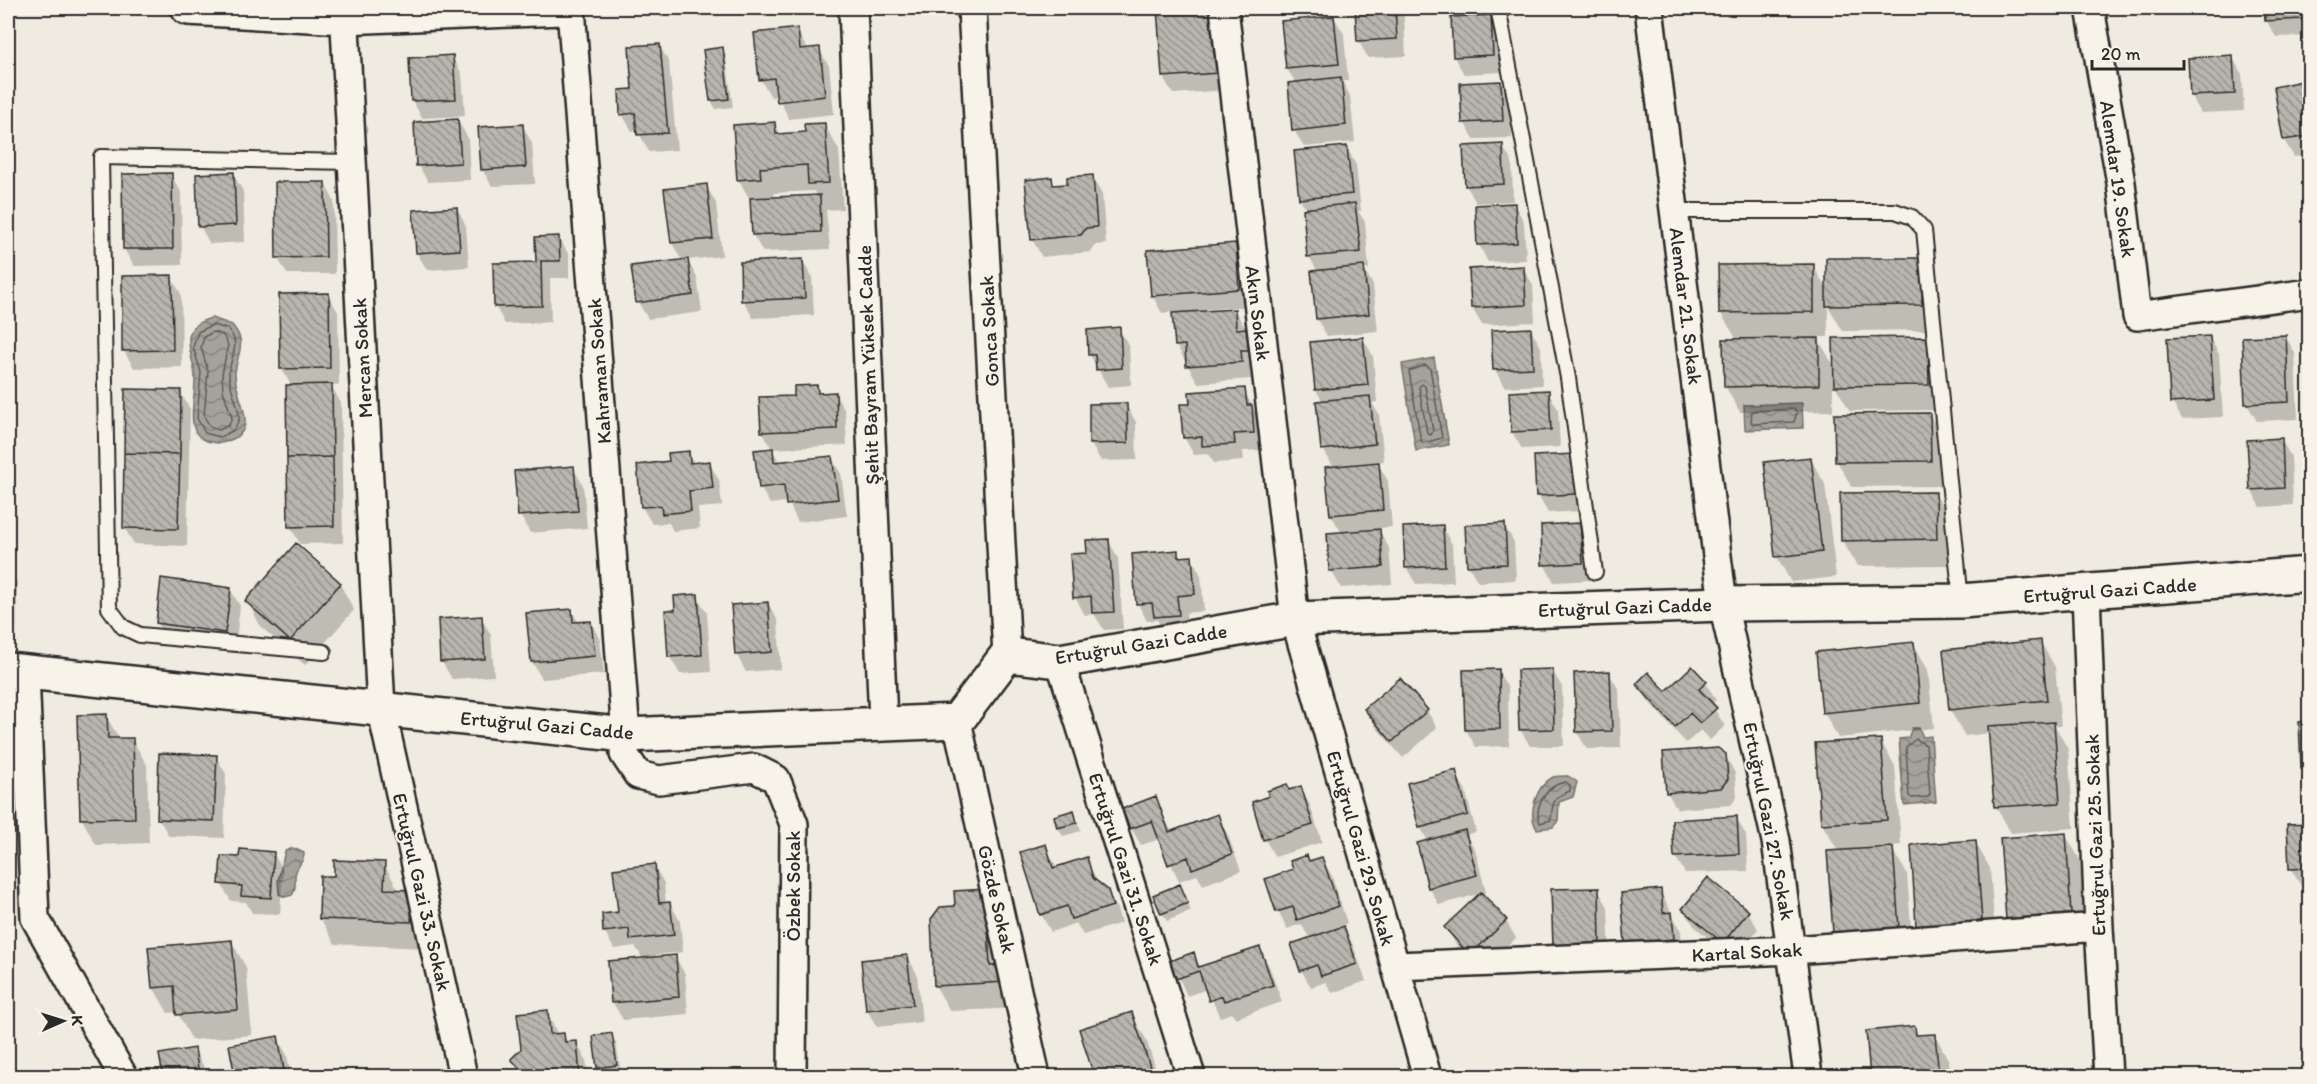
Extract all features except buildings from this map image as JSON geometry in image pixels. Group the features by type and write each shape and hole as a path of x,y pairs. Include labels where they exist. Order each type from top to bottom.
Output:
{"street":[{"path":"188,8 344,12 562,8"},
{"name":"Kahraman Sokak","path":"572,8 626,735"},
{"name":"Şehit Bayram Yüksek Cadde","path":"854,8 884,722"},
{"name":"Gonca Sokak","path":"972,8 1006,655"},
{"name":"Akın Sokak","path":"1224,8 1294,619"},
{"name":"Alemdar 21. Sokak","path":"1649,8 1724,604"},
{"name":"Alemdar 19. Sokak","path":"2090,8 2121,183 2137,316 2310,293"},
{"name":"Mercan Sokak","path":"344,12 381,708"},
{"name":"Ertuğrul Gazi Cadde","path":"1006,655 1060,661 1294,619 1724,604 1961,600 2086,593 2310,574"},
{"name":"Ertuğrul Gazi 25. Sokak","path":"2086,593 2099,927 2108,1077"},
{"name":"Ertuğrul Gazi 27. Sokak","path":"1724,604 1776,841 1793,950 1808,1077"},
{"name":"Ertuğrul Gazi 29. Sokak","path":"1294,619 1427,1077"},
{"path":"957,721 1006,655"},
{"name":"Ertuğrul Gazi 31. Sokak","path":"1060,661 1191,1077"},
{"path":"16,671 19,794 35,918 123,1077"},
{"name":"Ertuğrul Gazi Cadde","path":"16,671 626,735 884,722 957,721"},
{"name":"Ertuğrul Gazi 33. Sokak","path":"381,708 463,1077"},
{"name":"Gözde Sokak","path":"957,721 1036,1077"},
{"name":"Özbek Sokak","path":"626,735 624,754 638,775 659,780 754,768 776,779 794,824 787,1074"},
{"name":"Kartal Sokak","path":"1395,966 1793,950 2099,927"}],"lane":[{"path":"1498,8 1568,378 1595,572"},
{"path":"324,652 140,635 123,627 109,608 101,157 352,162"},
{"path":"1674,211 1895,211 1912,217 1924,230 1961,600"}],"water":[{"path":"212,318 232,325 241,343 235,373 245,424 242,432 221,443 208,441 199,436 193,420 195,378 189,335 200,322"},
{"path":"1434,358 1449,445 1416,451 1402,364"},
{"path":"1802,403 1803,428 1745,430 1744,405"},
{"path":"1912,728 1919,728 1923,737 1931,736 1936,802 1904,805 1899,739 1908,738"},
{"path":"1568,776 1577,782 1573,797 1559,802 1558,821 1553,827 1537,829 1534,823 1533,808 1538,793 1553,777"},
{"path":"293,848 304,853 304,856 296,871 294,892 285,897 279,894 278,880 285,851"}]}
